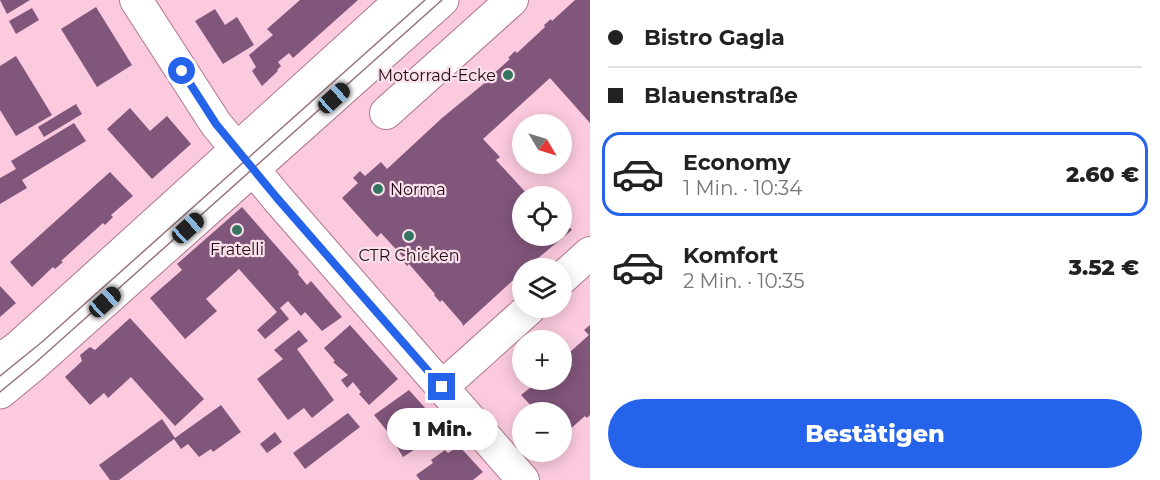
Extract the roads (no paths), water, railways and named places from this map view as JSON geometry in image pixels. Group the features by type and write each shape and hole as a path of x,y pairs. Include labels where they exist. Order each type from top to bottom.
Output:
{"main road":[{"path":"0,392 34,364 245,159 402,0"},
{"path":"0,361 442,0"}],"street":[{"path":"136,0 216,124 523,480"},
{"path":"386,113 512,0"},
{"path":"572,269 590,253"},
{"path":"442,387 519,318"}],"tram line":[{"path":"0,376 42,342 425,0"},
{"path":"0,392 442,0"}],"place":[{"name":"Motorrad-Ecke","path":"508,75"},
{"name":"Norma","path":"378,189"},
{"name":"Fratelli","path":"237,230"},
{"name":"CTR Chicken","path":"409,236"}]}
